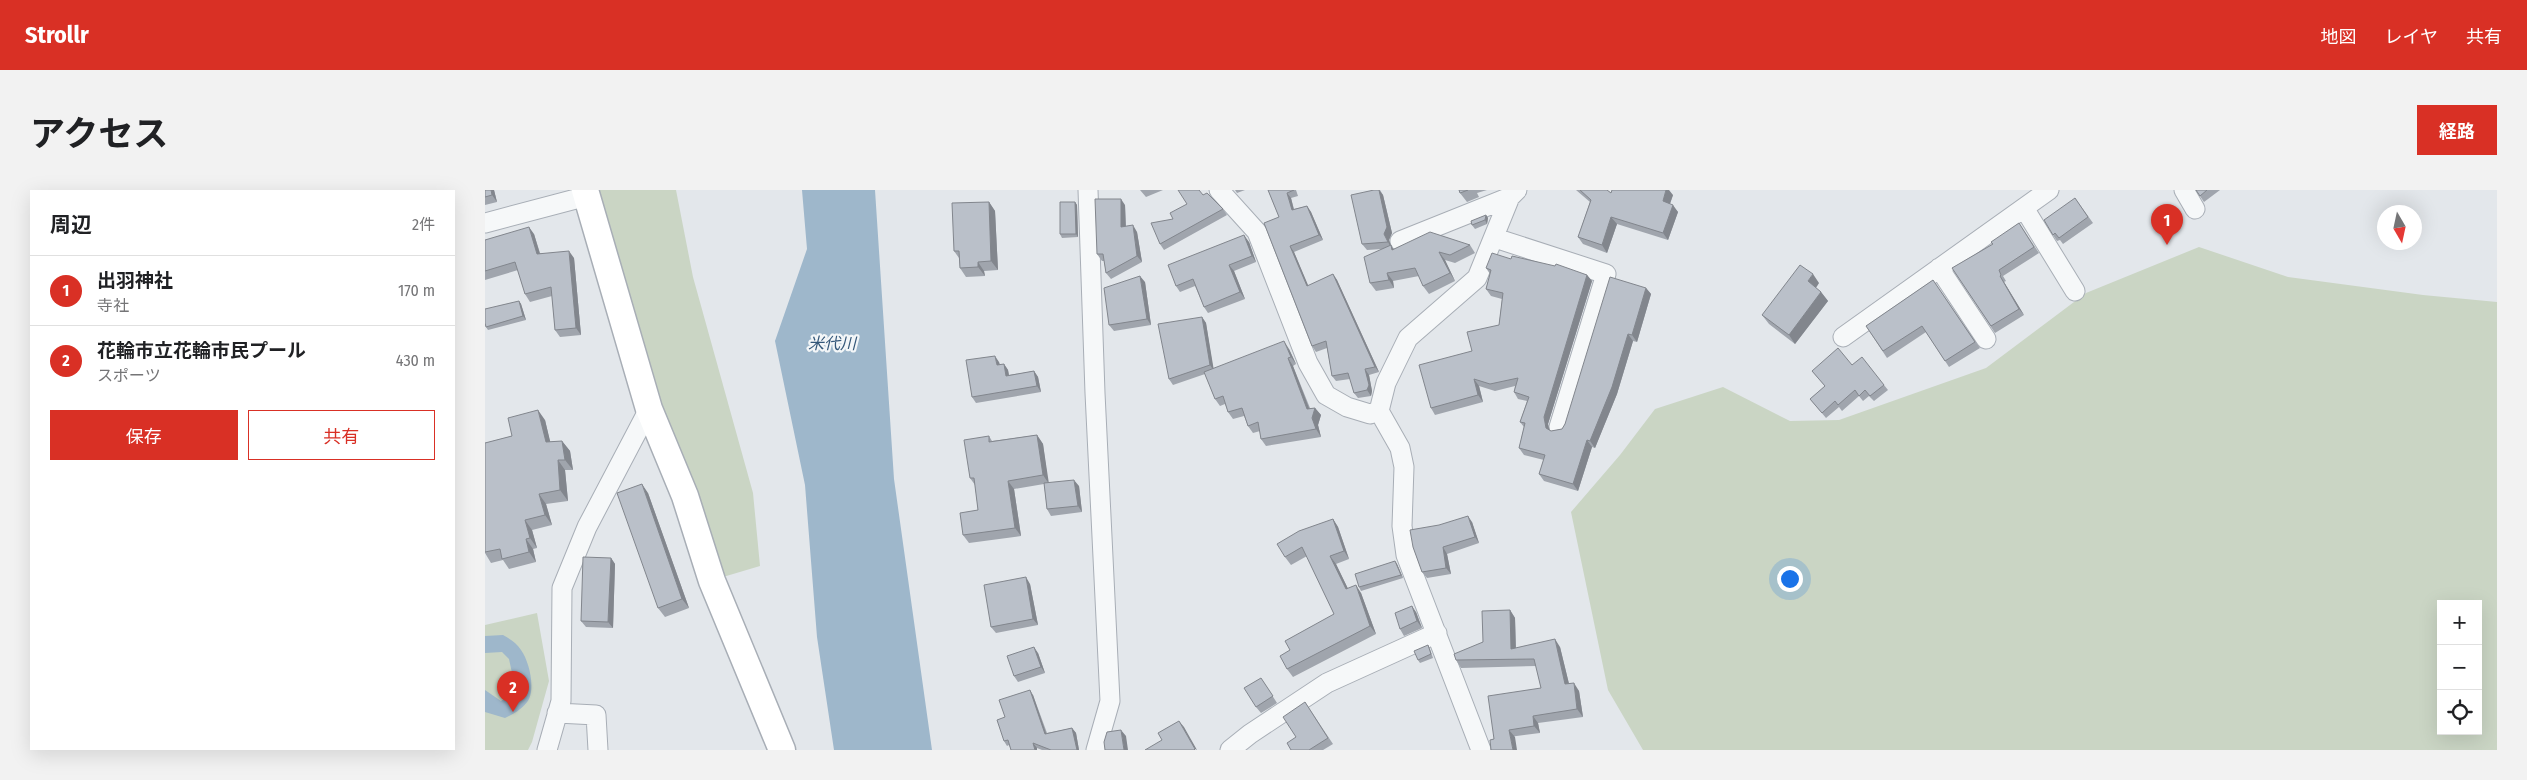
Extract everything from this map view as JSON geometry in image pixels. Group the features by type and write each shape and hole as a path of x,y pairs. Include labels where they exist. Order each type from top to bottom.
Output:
{"street":[{"path":"1088,190 1095,393 1110,701 1096,750"},
{"path":"1219,190 1257,232 1308,363 1326,395 1347,408 1370,414 1379,411"},
{"path":"1843,337 2049,190"},
{"path":"2184,190 2195,209"},
{"path":"485,223 586,193 649,409 685,496 712,581 782,750"},
{"path":"1481,750 1406,555 1402,526 1405,467 1400,448 1379,411 1386,383 1408,338 1477,278 1514,193"},
{"path":"1400,241 1514,193"},
{"path":"2024,208 2075,291"},
{"path":"1495,238 1606,274 1559,427"},
{"path":"1939,268 1986,340"},
{"path":"547,750 561,700 561,588 587,527 649,409"},
{"path":"1230,750 1250,734 1327,683 1437,633"},
{"path":"557,713 596,715 598,750"}],"green space":[{"path":"598,190 676,190 693,277 753,493 760,566 723,577 658,395"},
{"path":"2199,247 2288,277 2423,295 2497,302 2497,750 1643,750 1608,690 1571,512 1620,455 1655,409 1723,387 1790,421 1839,420 1986,368 2086,293"},
{"path":"537,613 549,681 532,742 528,750 485,750 485,625"}],"water":[{"name":"米代川","path":"802,190 875,190 894,479 932,750 834,750 817,637 805,485 775,341 807,249"},
{"path":"503,635 515,643 524,655 529,667 531,681 529,699 515,713 505,718 485,712 485,690 501,701 511,694 515,687 509,659 502,652 485,653 485,636"}],"building":[{"path":"485,190 491,190 492,195 485,197"},
{"path":"1178,190 1199,190 1203,195 1207,193 1223,209 1160,244 1151,223 1173,219 1170,213 1187,204"},
{"path":"1268,190 1294,190 1287,193 1292,210 1307,206 1319,235 1290,246 1307,286 1333,274 1375,367 1365,369 1369,385 1367,390 1354,393 1348,373 1332,376 1326,341 1312,346 1264,223 1279,217"},
{"path":"1379,190 1387,227 1384,234 1388,242 1362,244 1351,195"},
{"path":"1580,190 1607,190 1611,193 1612,190 1666,190 1663,201 1673,205 1663,233 1611,217 1602,245 1578,237 1591,200"},
{"path":"2196,190 2207,190 2200,196"},
{"path":"2075,198 2088,217 2059,238 2055,233 2053,235 2044,220"},
{"path":"1095,199 1121,199 1121,227 1133,225 1137,256 1106,273 1103,254 1097,254"},
{"path":"989,202 991,261 978,262 978,267 960,268 959,251 954,251 952,203"},
{"path":"1060,202 1075,202 1076,234 1060,234"},
{"path":"1486,215 1485,220 1472,225 1471,221"},
{"path":"2019,223 2034,247 1999,270 2000,276 2019,309 1991,326 1952,268 1993,244 1991,242"},
{"path":"529,227 537,254 569,251 576,328 555,330 551,287 525,294 515,262 485,271 485,240"},
{"path":"1430,232 1470,245 1450,255 1439,252 1450,273 1423,286 1415,268 1387,273 1389,280 1370,283 1364,257 1391,245 1392,250"},
{"path":"1244,235 1252,256 1229,265 1240,292 1204,307 1193,279 1176,286 1168,265"},
{"path":"1492,253 1511,259 1512,256 1555,266 1556,264 1587,275 1544,417 1546,428 1551,431 1562,429 1565,424 1610,277 1646,288 1632,335 1628,334 1612,387 1590,441 1587,440 1573,484 1539,474 1545,455 1519,448 1525,423 1520,422 1529,397 1514,392 1518,378 1490,384 1474,379 1478,395 1431,408 1419,365 1472,351 1467,332 1499,325 1503,293 1486,289 1491,270 1486,268"},
{"path":"1800,265 1813,274 1808,281 1821,292 1789,335 1762,315"},
{"path":"1140,276 1147,319 1109,325 1104,288"},
{"path":"1933,280 1975,342 1945,361 1922,326 1883,351 1866,326"},
{"path":"519,301 523,316 486,327 485,309"},
{"path":"1202,317 1210,365 1169,379 1158,324"},
{"path":"1284,341 1291,357 1288,358 1307,409 1315,408 1312,418 1316,429 1261,439 1258,422 1248,426 1242,408 1228,412 1223,396 1215,399 1204,372"},
{"path":"1838,348 1852,365 1862,357 1884,385 1870,396 1865,390 1859,396 1855,390 1838,405 1835,401 1822,413 1810,399 1825,386 1812,371"},
{"path":"995,356 997,365 1004,364 1006,376 1034,371 1037,386 972,397 966,360"},
{"path":"538,410 546,442 562,441 565,460 558,460 560,490 539,494 545,515 525,520 530,538 526,539 529,552 502,559 500,549 485,552 485,443 512,436 508,418"},
{"path":"1037,435 1043,475 1008,481 1015,528 963,535 960,513 978,510 974,478 970,478 964,440 989,436 989,442"},
{"path":"1074,480 1078,506 1047,509 1044,483"},
{"path":"642,484 682,599 658,608 617,493"},
{"path":"1468,516 1475,537 1443,547 1446,568 1422,572 1413,547 1410,530 1439,525"},
{"path":"1333,519 1344,551 1330,556 1346,589 1356,585 1370,626 1287,669 1280,656 1290,650 1285,641 1334,614 1302,547 1285,557 1277,544 1299,531"},
{"path":"583,557 611,558 608,622 581,621"},
{"path":"1395,561 1401,575 1359,587 1355,574"},
{"path":"1026,577 1033,619 991,627 984,585"},
{"path":"1412,606 1417,621 1400,629 1395,613"},
{"path":"1510,610 1511,649 1555,639 1565,684 1574,683 1577,709 1533,716 1534,726 1509,730 1513,750 1491,750 1490,740 1494,739 1488,696 1541,688 1534,659 1456,660 1454,654 1483,642 1482,611"},
{"path":"1428,645 1431,654 1418,660 1414,651"},
{"path":"1034,647 1041,667 1014,676 1007,656"},
{"path":"1261,678 1273,696 1256,707 1244,688"},
{"path":"1030,690 1045,734 1072,728 1077,750 1051,750 1033,743 1035,750 1011,750 1008,740 1004,741 997,720 1005,717 999,700"},
{"path":"1305,702 1328,738 1309,750 1291,750 1287,743 1296,737 1283,717"},
{"path":"1179,721 1194,750 1145,750 1162,740 1158,733"},
{"path":"1121,730 1124,750 1105,750 1104,742 1107,732"}],"place":[{"name":"出羽神社","path":"2167,245"},
{"name":"花輪市立花輪市民プール","path":"513,712"}]}
